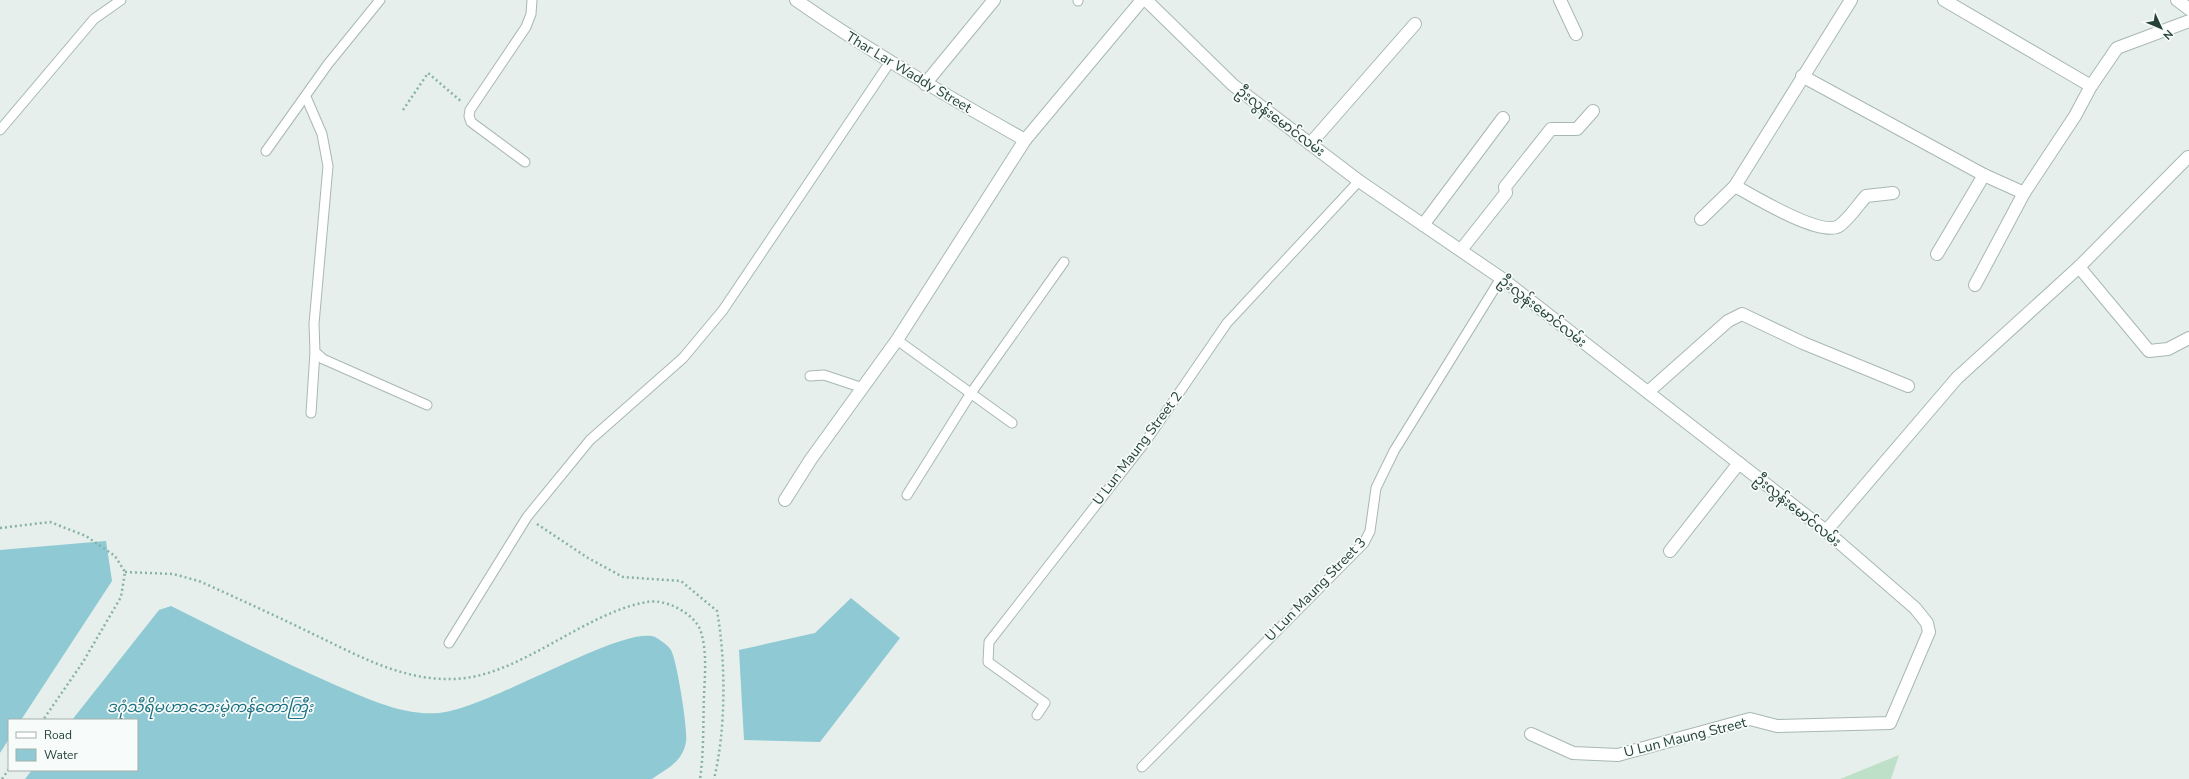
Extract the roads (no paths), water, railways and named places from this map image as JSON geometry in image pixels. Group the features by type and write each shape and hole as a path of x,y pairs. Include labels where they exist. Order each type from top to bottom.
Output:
{"street":[{"name":"Thar Lar Waddy Street","path":"796,0 846,35 890,62 1025,140"},
{"path":"926,84 994,0"},
{"path":"785,500 811,459 897,340 1025,140 1142,0"},
{"name":"ဦးလွန်းမောင်လမ်း","path":"1146,0 1233,85 1359,181 1501,278 1826,531 1915,608 1927,623 1928,632 1890,723"},
{"path":"1560,0 1576,34"},
{"path":"1701,219 1735,186 1802,76 1851,0"},
{"path":"1944,0 2091,86"},
{"path":"2177,0 2189,9"},
{"path":"1975,285 2024,193 2076,116 2091,86 2116,48 2189,21"},
{"path":"1310,144 1415,24"},
{"path":"1802,76 1984,175 2024,193"},
{"path":"1461,250 1506,193 1505,187 1551,129 1577,129 1593,112"},
{"path":"1423,225 1503,118"},
{"path":"1826,531 1957,378 2080,266 2188,157"},
{"path":"1937,254 1984,175"},
{"path":"1735,186 1786,215 1826,228 1838,226 1866,196 1893,193"},
{"path":"2080,266 2149,351 2168,349 2188,340"},
{"path":"1648,392 1728,321 1742,314 1803,343 1908,386"},
{"path":"1670,552 1739,463"},
{"name":"U Lun Maung Street","path":"1531,734 1572,753 1618,754 1750,719 1777,726 1890,723"}],"lane":[{"path":"0,130 94,19 121,0"},
{"path":"266,150 306,97 328,64 380,0"},
{"path":"525,162 471,122 469,116 470,110 526,27 531,14 532,0"},
{"path":"449,643 527,516 590,440 683,358 723,310 890,62"},
{"path":"306,97 322,134 328,166 314,324 316,352 311,412"},
{"name":"U Lun Maung Street 2","path":"1037,715 1044,703 988,662 989,642 1146,441 1227,323 1359,181"},
{"path":"907,495 971,393 1064,262"},
{"name":"U Lun Maung Street 3","path":"1142,767 1364,543 1370,531 1376,488 1394,451 1501,278"},
{"path":"897,340 1012,423"},
{"path":"316,352 323,359 427,405"},
{"path":"810,376 824,375 863,388"}],"water":[{"path":"106,541 112,581 22,719 8,719 8,741 0,753 0,550"},
{"path":"851,598 900,638 820,742 744,740 739,650 815,633"},
{"name":"ဒဂုံသီရိမဟာဘေးမဲ့ကန်တော်ကြီး","path":"171,606 272,656 358,695 398,709 425,713 439,713 461,708 489,698 614,643 638,637 655,637 671,650 679,681 684,711 686,742 681,755 673,765 652,779 25,779 31,771 138,771 138,719 73,719 159,610"}]}
